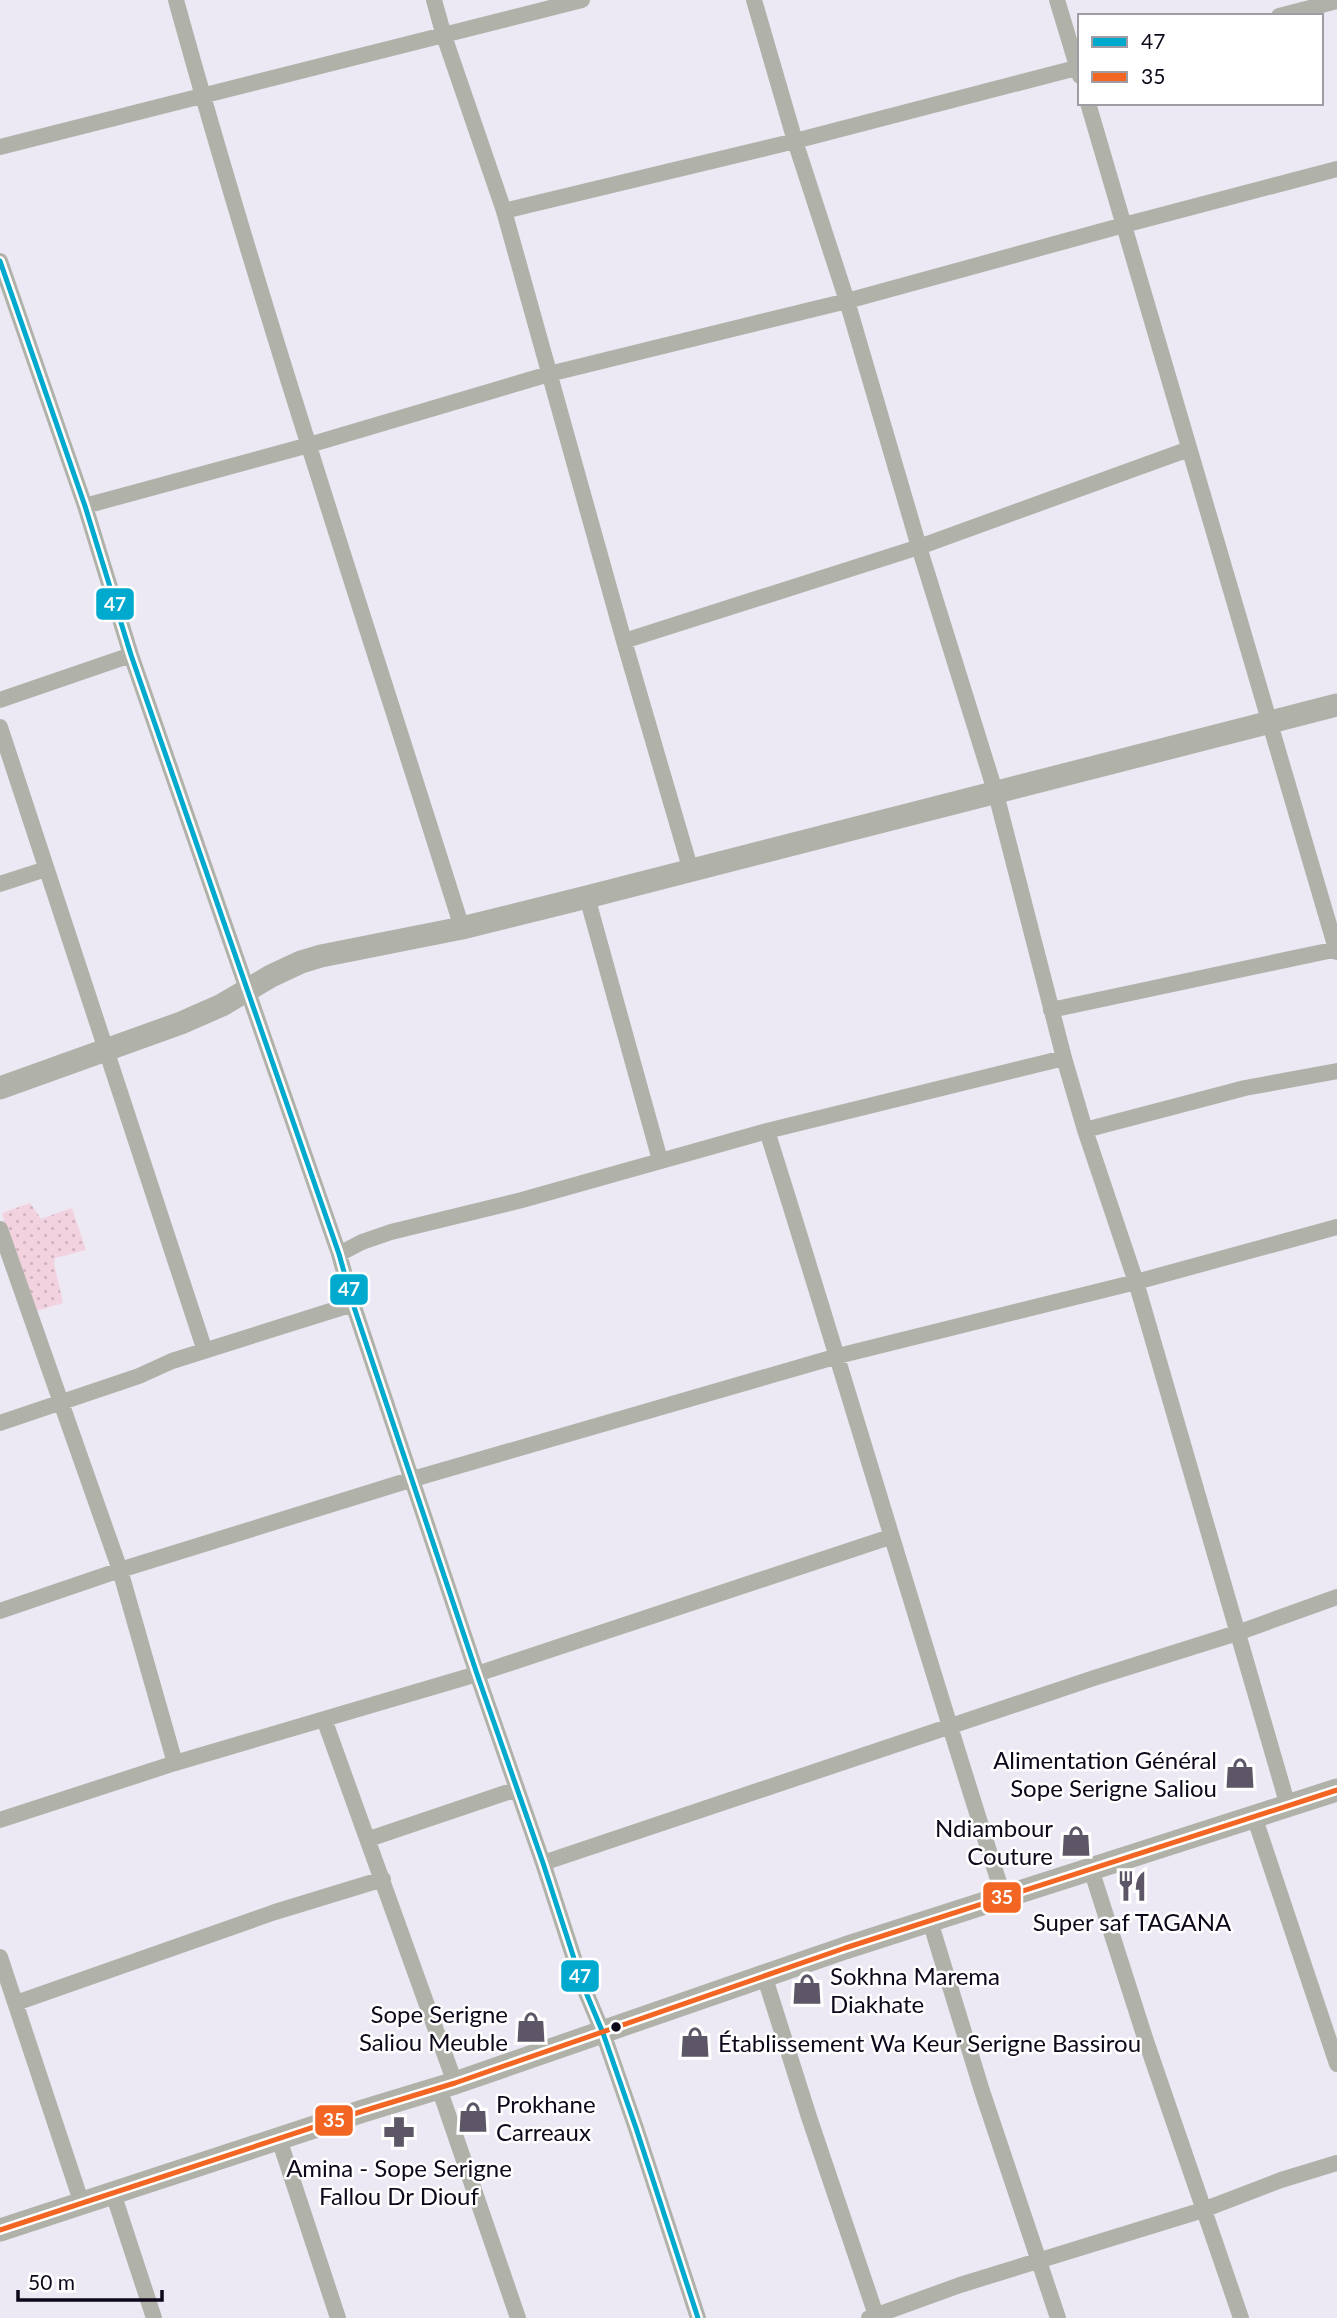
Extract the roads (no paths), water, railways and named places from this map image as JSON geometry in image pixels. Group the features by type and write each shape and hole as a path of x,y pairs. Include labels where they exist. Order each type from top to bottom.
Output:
{"main road":[{"path":"0,1088 181,1023 247,992 271,976 311,959 462,928 1337,705"},
{"path":"0,2230 447,2086 764,1975 1337,1790"}],"street":[{"path":"176,0 202,95 309,445 462,928"},
{"path":"434,0 504,211 691,871"},
{"path":"0,147 582,0"},
{"path":"754,0 996,794 1063,1058 1136,1282 1288,1805"},
{"path":"1058,0 1078,67"},
{"path":"1287,14 1337,1"},
{"path":"504,211 1078,70"},
{"path":"1051,1010 1337,950 1089,105"},
{"path":"85,506 309,445 549,374 847,301 1337,169"},
{"path":"0,261 5,298 85,506 131,655 339,1254 353,1304 477,1674 582,1983 603,2033 698,2318"},
{"path":"624,641 919,547 1189,449"},
{"path":"0,700 131,655"},
{"path":"0,727 205,1351"},
{"path":"0,884 46,869"},
{"path":"587,897 660,1160"},
{"path":"339,1254 391,1232 522,1200 767,1131 1063,1058"},
{"path":"1085,1130 1245,1088 1337,1071"},
{"path":"767,1131 838,1356 948,1727 1003,1898"},
{"path":"0,1611 120,1570 413,1479 838,1356 1136,1282 1337,1227"},
{"path":"0,1229 120,1570 175,1763"},
{"path":"0,1423 205,1351 353,1304"},
{"path":"0,1821 175,1763 477,1674 890,1537"},
{"path":"543,1863 1237,1633 1337,1597"},
{"path":"324,1719 383,1879 518,2318"},
{"path":"369,1839 517,1789"},
{"path":"1254,1816 1337,2064"},
{"path":"1091,1869 1241,2318"},
{"path":"16,2003 275,1912 383,1879"},
{"path":"930,1921 982,2091 1058,2318"},
{"path":"0,1957 82,2204"},
{"path":"764,1975 874,2317 960,2285 1203,2210 1281,2180 1337,2163"},
{"path":"279,2139 338,2318"},
{"path":"113,2193 154,2318"}],"place":[{"name":"Alimentation Général Sope Serigne Saliou","path":"1240,1773"},
{"name":"Ndiambour Couture","path":"1076,1841"},
{"name":"Super saf TAGANA","path":"1132,1886"},
{"name":"Sokhna Marema Diakhate","path":"807,1989"},
{"name":"Sope Serigne Saliou Meuble","path":"531,2027"},
{"name":"Établissement Wa Keur Serigne Bassirou","path":"695,2042"},
{"name":"Prokhane Carreaux","path":"473,2117"},
{"name":"Amina - Sope Serigne Fallou Dr Diouf","path":"399,2132"}]}
